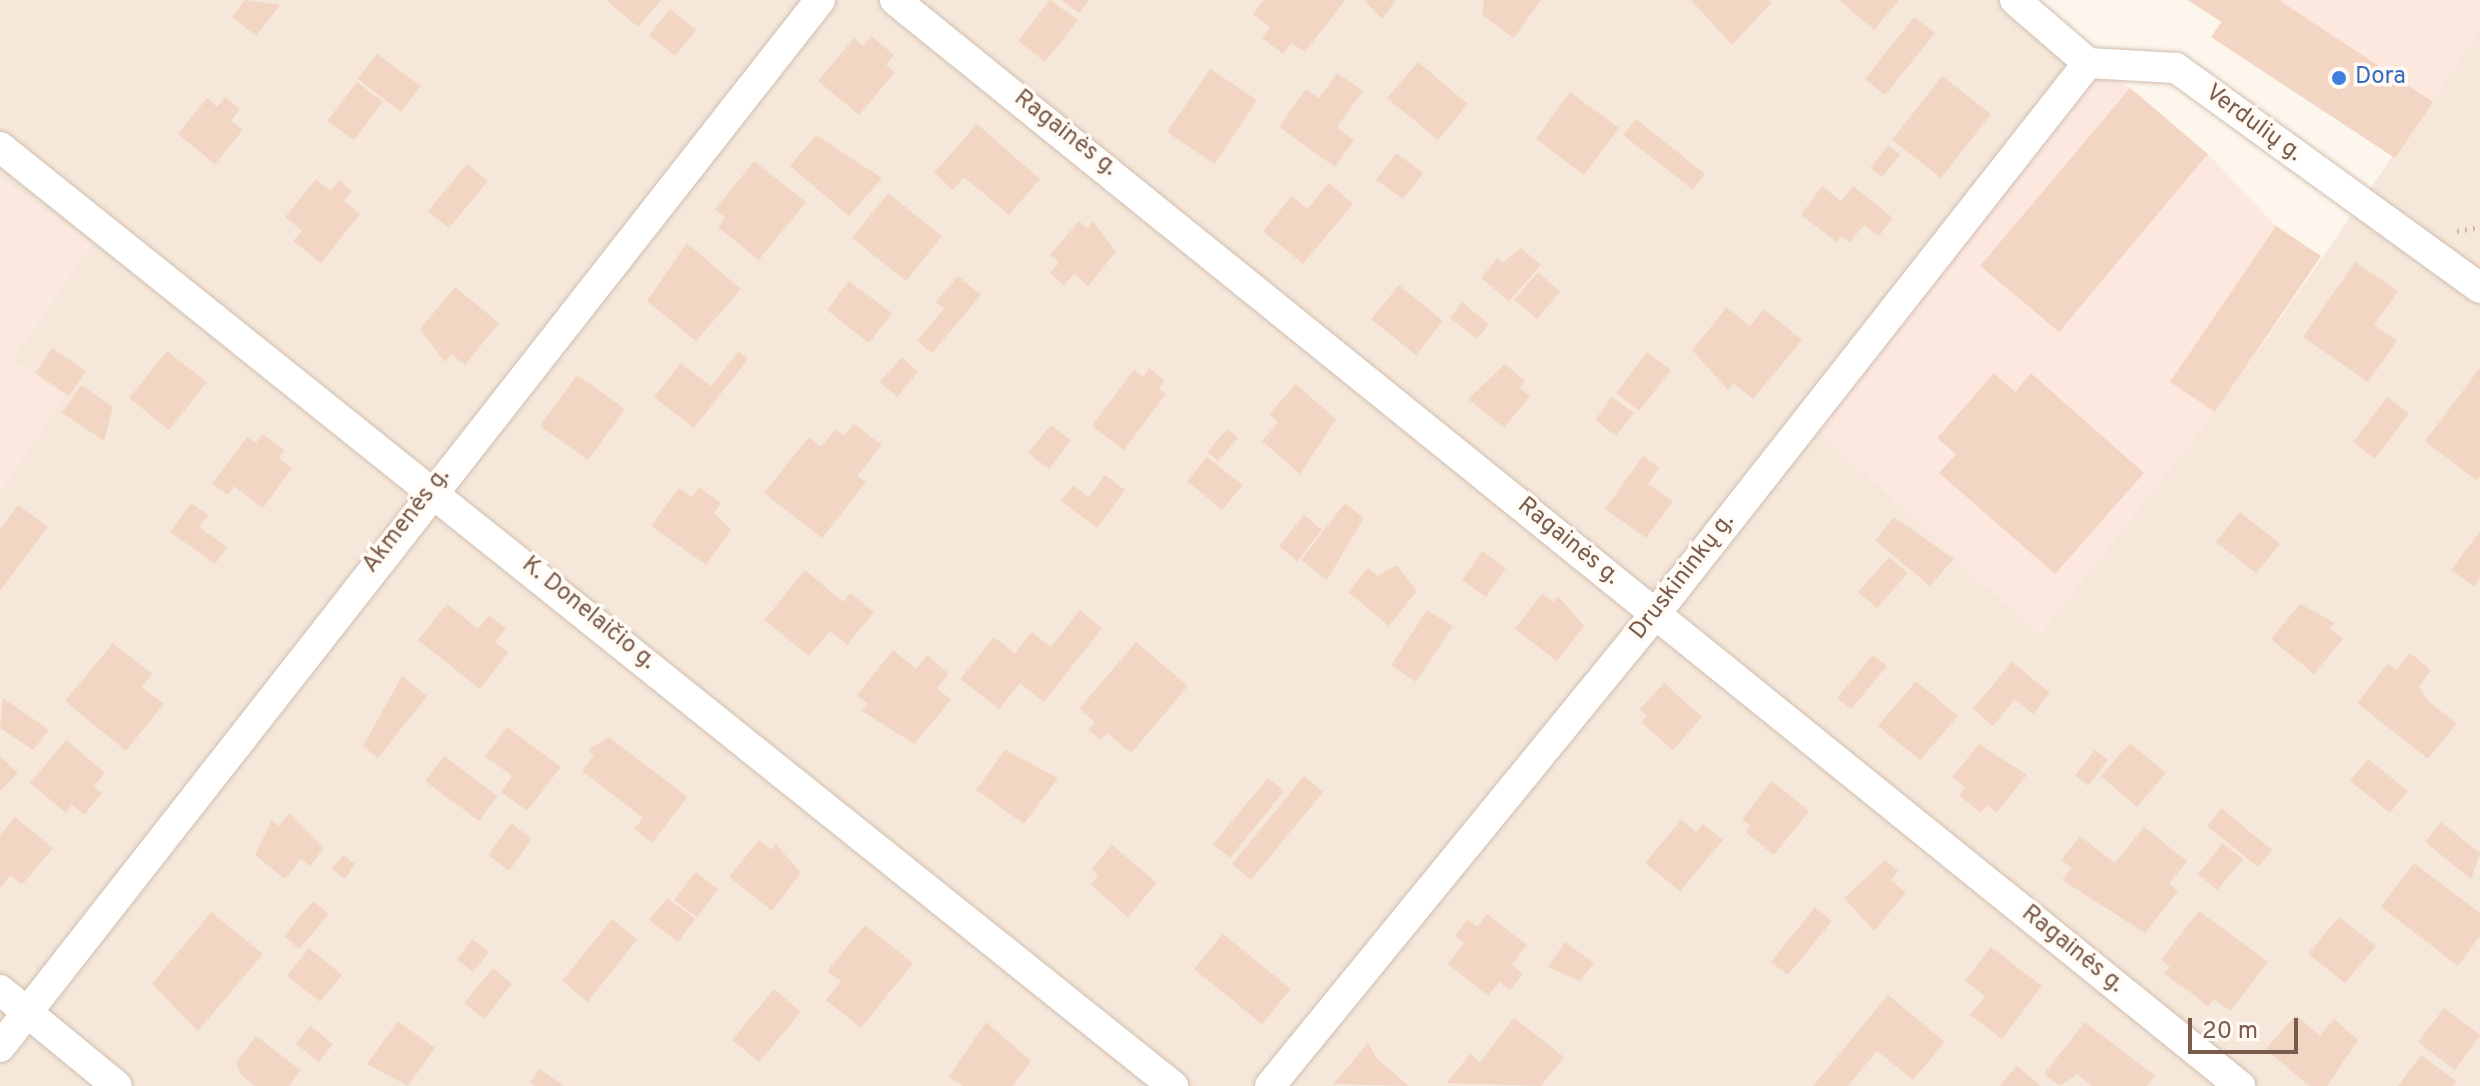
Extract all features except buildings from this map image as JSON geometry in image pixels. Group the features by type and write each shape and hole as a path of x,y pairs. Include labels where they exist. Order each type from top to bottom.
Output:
{"street":[{"name":"Akmenės g.","path":"0,1047 431,488 820,0"},
{"name":"Ragainės g.","path":"895,0 2240,1086"},
{"path":"2015,0 2088,63"},
{"name":"Druskininkų g.","path":"1270,1086 1656,613 2088,63"},
{"name":"Verdulių g.","path":"2088,63 2176,68 2480,288"},
{"name":"K. Donelaičio g.","path":"0,147 431,488 1173,1086"},
{"path":"0,990 117,1086"}],"shaded area":[{"path":"0,0 2015,0 2088,63 2215,412 2480,30 2480,1086 0,1086 0,491 64,397 11,359 91,244 0,178"},
{"path":"2187,0 2480,0 2480,30 2395,158 2211,37 2221,21"},
{"path":"2088,63 2130,88 2208,154 2276,226 2321,256 2215,412 2039,636 1805,418"},
{"path":"0,178 91,244 11,358 65,397 0,491"}],"place":[{"name":"Dora","path":"2339,78"}]}
